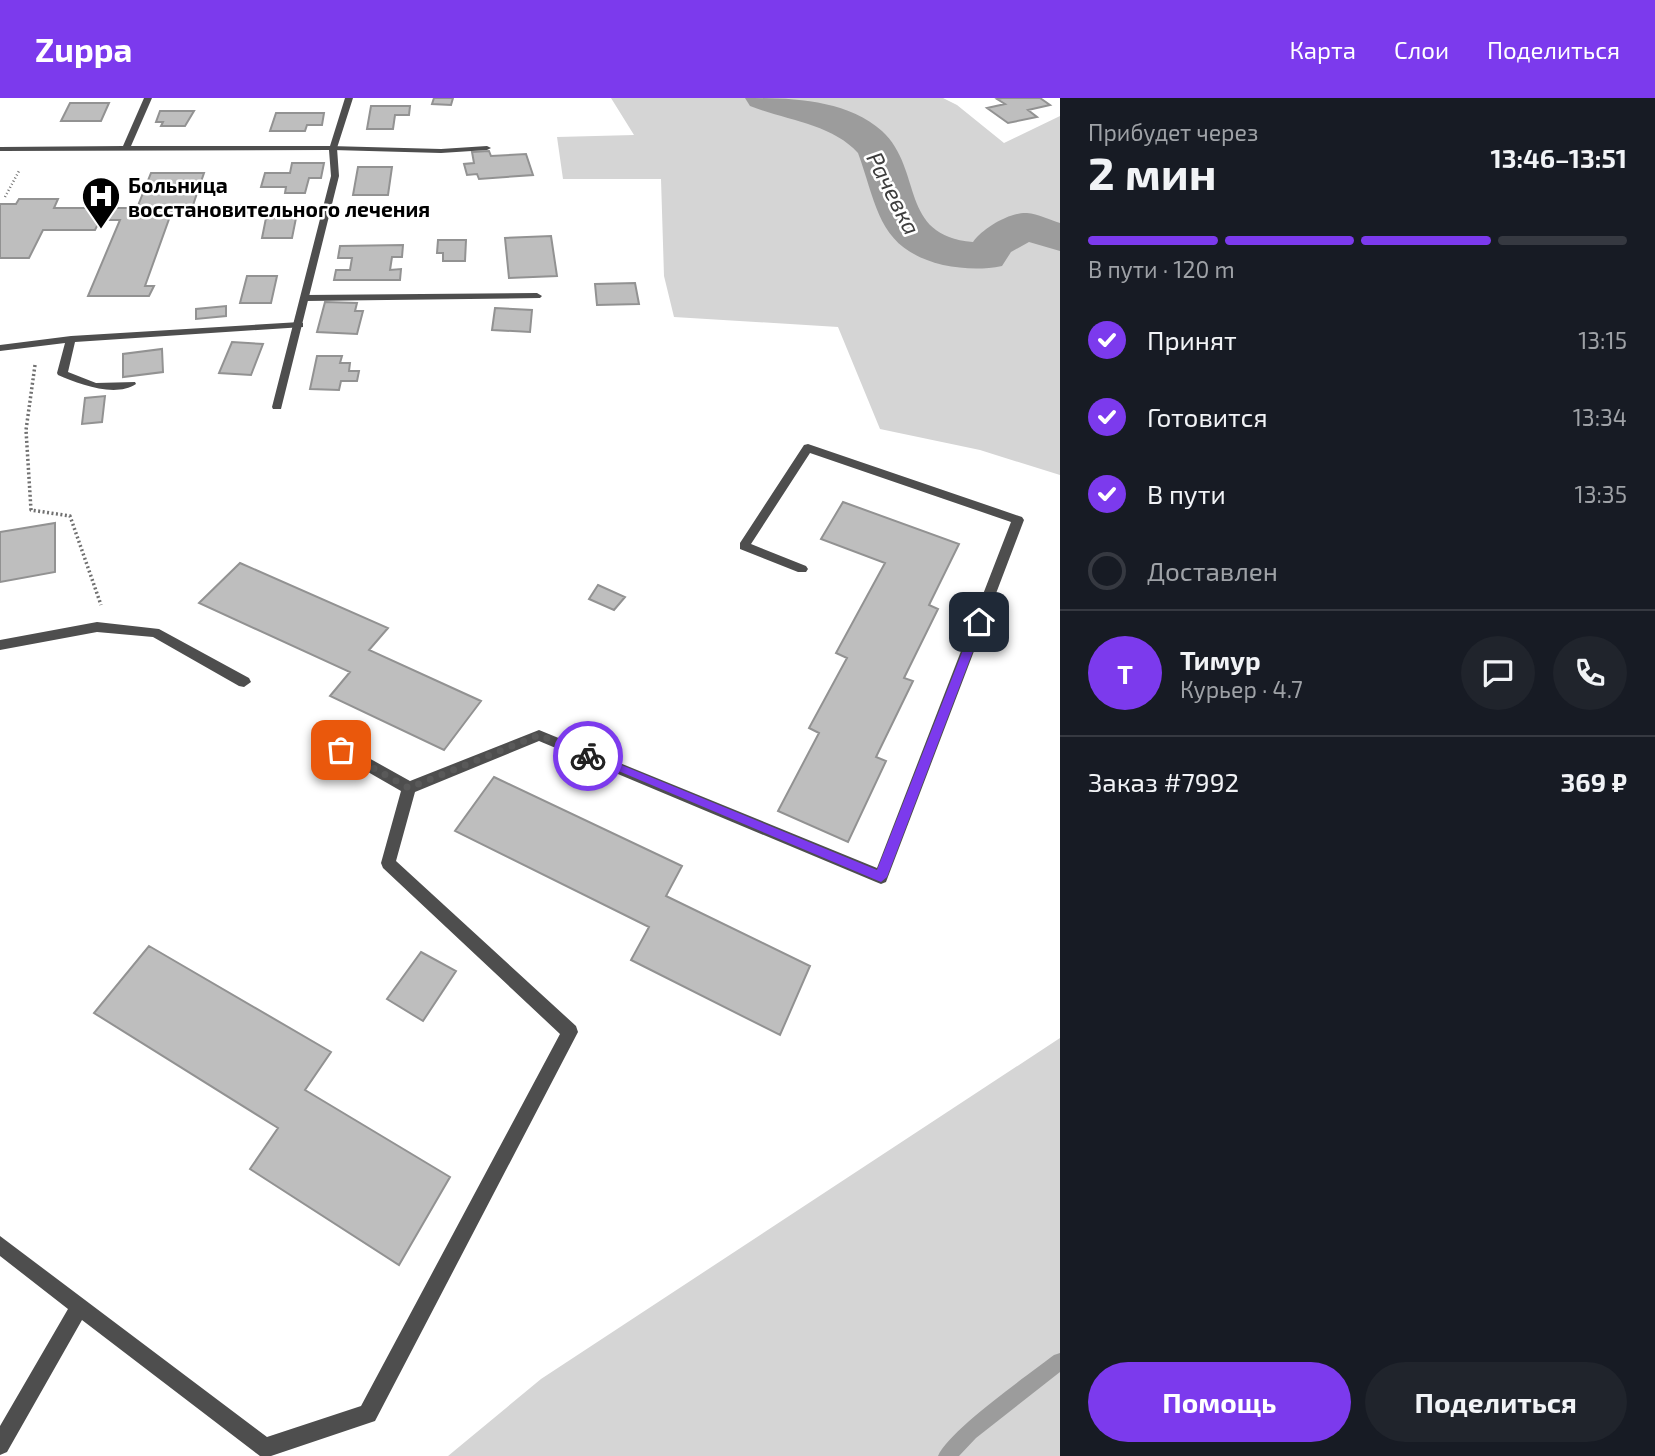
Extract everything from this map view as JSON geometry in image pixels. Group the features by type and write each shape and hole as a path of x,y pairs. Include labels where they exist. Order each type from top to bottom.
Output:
{"street":[{"path":"125,150 148,98"},
{"path":"277,407 300,325 335,176 333,148 349,98"},
{"path":"0,149 333,148 414,151 486,148"},
{"path":"305,298 537,296"},
{"path":"0,348 71,339 300,325"},
{"path":"71,339 62,373 95,386 131,384"},
{"path":"409,788 539,735 881,877 1018,520 808,448 744,545 802,569"},
{"path":"0,645 97,627 155,632 244,682"},
{"path":"319,737 409,788"},
{"path":"0,1245 265,1448 368,1414 570,1032 388,863 409,788"},
{"path":"0,1445 80,1306"}],"path":[{"path":"38,343 26,430 31,510 69,516 109,628"}],"shaded area":[{"path":"611,98 943,98 957,105 1004,143 1060,116 1060,475 980,450 880,429 838,327 674,317 664,276 661,179 563,179 557,137 634,135"},
{"path":"1060,1038 1060,1456 448,1456 541,1379"}],"building":[{"path":"434,98 453,98 451,105 432,104"},
{"path":"1002,98 1040,98 1050,105 1028,110 1037,117 1008,123 987,108 1005,104 997,99"},
{"path":"70,103 109,103 101,121 61,121"},
{"path":"371,106 410,106 409,115 395,115 393,129 367,129"},
{"path":"160,111 194,111 185,126 161,126 163,122 156,122"},
{"path":"276,113 324,113 322,125 307,125 305,131 270,131"},
{"path":"489,151 491,156 526,154 533,175 479,179 477,174 467,175 464,164 474,163 472,152"},
{"path":"292,163 324,163 321,178 309,178 305,193 285,193 286,187 261,187 265,173 290,173"},
{"path":"358,167 392,167 388,195 353,195"},
{"name":"Больница восстановительного лечения","path":"151,173 204,173 192,208 173,208 145,286 154,286 149,296 88,296 120,220 100,220 95,230 43,230 29,258 0,258 0,204 16,204 19,199 58,199 54,208 137,208"},
{"path":"253,205 251,213 230,214 232,206"},
{"path":"266,218 296,218 292,238 262,238"},
{"path":"551,236 557,276 509,278 505,238"},
{"path":"438,240 466,240 465,261 443,261 443,253 437,253"},
{"path":"403,245 402,257 392,257 390,270 401,269 400,280 334,280 336,270 350,270 352,258 338,258 340,246"},
{"path":"247,276 277,276 271,303 240,303"},
{"path":"635,283 639,304 597,305 595,284"},
{"path":"325,302 357,303 355,311 363,311 357,334 317,332"},
{"path":"226,306 226,316 196,319 196,309"},
{"path":"495,308 532,310 530,332 492,330"},
{"path":"232,342 263,344 251,375 219,373"},
{"path":"162,349 163,372 123,377 123,354"},
{"path":"317,356 342,356 340,363 350,363 349,371 359,371 357,381 341,381 339,390 310,389"},
{"path":"105,396 102,422 82,424 85,398"},
{"path":"843,502 959,544 929,605 938,609 904,678 913,681 876,757 886,761 848,842 778,811 819,733 809,728 847,658 836,653 885,563 821,539"},
{"path":"55,523 55,572 0,582 0,532"},
{"path":"240,563 388,628 369,650 481,701 444,750 330,696 350,672 199,603"},
{"path":"598,585 625,597 614,610 589,599"},
{"path":"494,777 682,866 666,896 810,966 780,1035 631,960 649,927 455,831"},
{"path":"149,946 331,1052 305,1090 450,1177 399,1265 250,1169 278,1128 94,1013"},
{"path":"421,952 456,971 423,1021 387,999"}],"waterway":[{"name":"Рачевка","path":"764,98 840,124 867,139 878,153 903,221 912,233 933,248 965,255 986,256 995,243 1025,226 1060,238"},
{"path":"947,1456 970,1432 1060,1361"}],"way so far":[{"path":"341,750 409,788 539,735 588,756"}],"place":[{"name":"Больница восстановительного лечения","path":"101,230"}],"route":[{"path":"588,756 881,877 979,622"}]}
